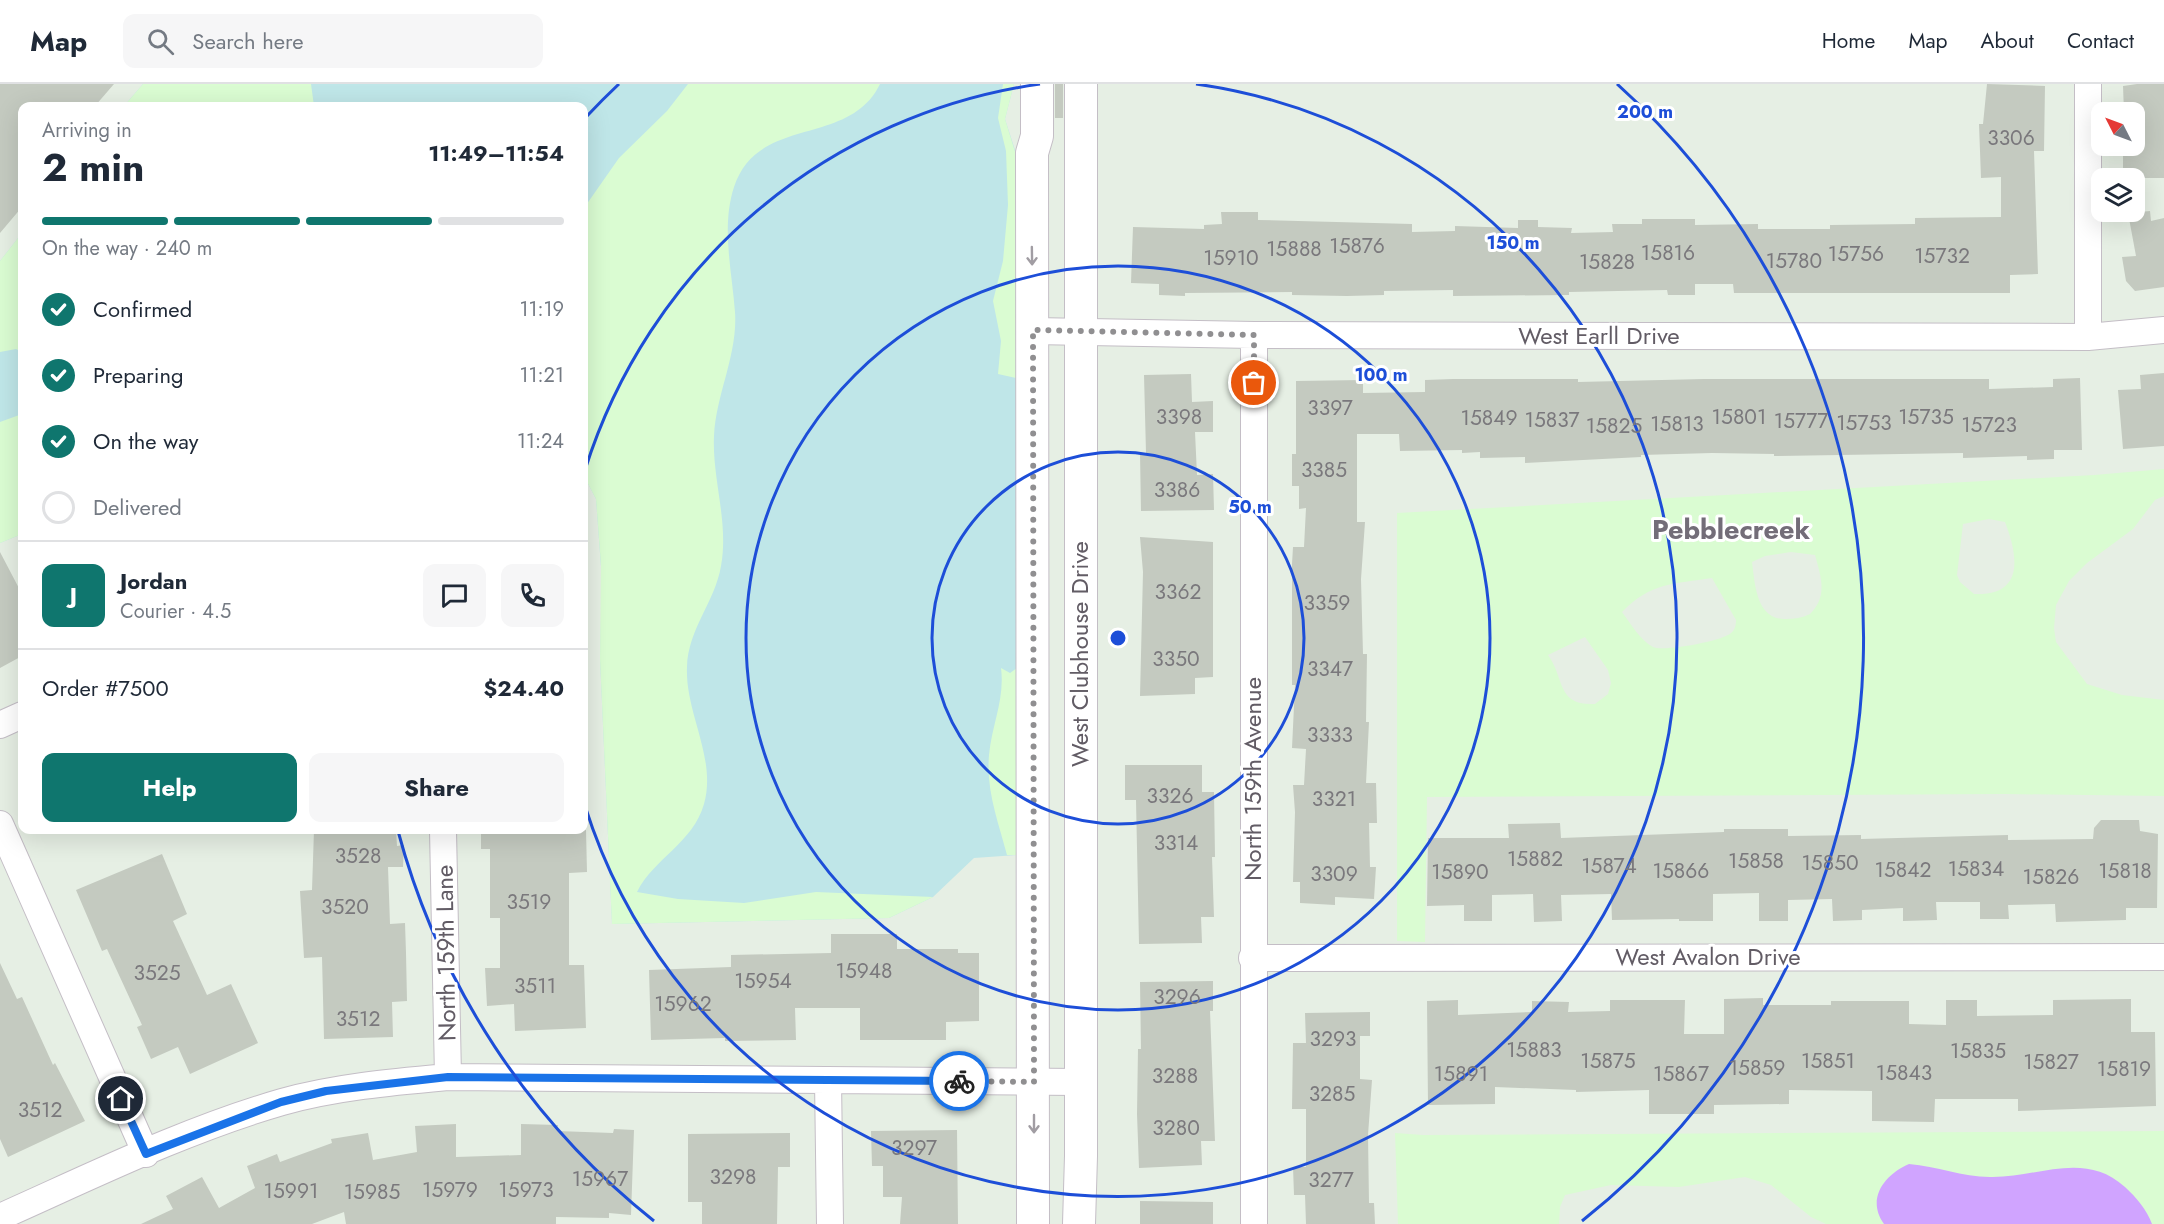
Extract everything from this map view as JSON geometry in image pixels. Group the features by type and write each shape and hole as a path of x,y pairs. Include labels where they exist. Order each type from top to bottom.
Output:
{"street":[{"name":"West Clubhouse Drive","path":"1020,84 1020,132 1032,153"},
{"name":"West Clubhouse Drive","path":"1033,1224 1032,153 1036,136 1037,84"},
{"name":"West Clubhouse Drive","path":"1079,1224 1082,1156 1080,1082 1081,84"},
{"path":"2088,84 2088,337"},
{"name":"West Earll Drive","path":"1033,330 1081,330 1110,334 1254,335 2088,337 2164,330"},
{"name":"North 159th Avenue","path":"1254,335 1252,958 1254,1224"},
{"path":"0,725 18,718"},
{"path":"0,824 146,1154"},
{"name":"North 159th Lane","path":"443,834 448,1077"},
{"name":"West Avalon Drive","path":"1252,958 2164,957"},
{"path":"0,1217 146,1154 281,1102 326,1091 448,1077 1080,1082"},
{"path":"828,1080 830,1224"}],"shaded area":[{"path":"143,84 1014,84 1005,119 1015,150 1017,171 1017,855 974,858 933,897 889,918 612,924 600,659 602,580 596,499 588,484 588,102 127,102"},
{"path":"18,238 18,536 0,543 0,261"},
{"path":"1909,1164 1990,1177 2060,1168 2093,1170 2109,1176 2125,1187 2141,1204 2152,1224 1884,1224 1877,1206 1880,1189 1892,1174"}],"sand":[{"path":"143,84 311,84 313,102 127,102"},
{"path":"688,84 880,84 866,104 847,117 783,139 763,149 746,164 734,187 730,202 728,233 735,328 714,436 723,550 718,579 692,640 687,667 691,701 707,770 707,787 699,818 682,840 653,869 637,892 678,899 744,903 816,892 933,897 889,918 612,924 600,659 601,565 596,499 588,484 588,202 619,158 667,111"},
{"path":"1003,84 1014,84 1005,119 1017,158 1016,378 998,374 1001,341 993,301 1003,261 1008,205 1006,151 998,118"},
{"path":"18,238 18,350 0,352 0,261"},
{"path":"18,415 18,536 0,543 0,422"},
{"path":"2164,469 2164,496 2155,500 2133,529 2087,563 2069,581 2056,605 2054,628 2056,642 2087,684 2122,695 2164,700 2164,796 2004,794 1427,797 1425,942 1397,941 1397,513 2094,475","holes":["1989,519 2005,522 2013,548 2014,572 2010,581 2002,588 1991,593 1974,594 1960,582 1957,575 1963,524","1791,552 1815,555 1822,586 1819,600 1810,614 1786,619 1768,614 1756,590 1752,562 1765,556","1712,578 1736,620 1731,633 1680,647 1659,648 1648,644 1622,612 1643,595 1674,583","1585,637 1608,670 1611,683 1608,694 1595,704 1574,700 1563,689 1548,655"]},
{"path":"1001,668 1010,673 1017,668 1017,855 1007,855 989,781 989,755 1000,701"},
{"path":"2164,1131 2164,1224 1826,1224 1811,1217 1771,1185 1745,1177 1679,1187 1611,1185 1565,1195 1560,1207 1559,1224 1398,1224 1395,1133 1423,1135"}],"building":[{"path":"0,84 114,84 98,102 18,102 18,212 0,233"},
{"path":"1055,84 1063,84 1063,118 1055,118"},
{"path":"1987,84 2045,86 2044,151 2034,151 2038,274 2010,275 2010,293 1734,293 1733,284 1695,284 1695,295 1668,295 1667,290 1569,292 1569,295 1453,296 1453,290 1384,291 1384,295 1347,296 1292,295 1292,292 1185,293 1185,296 1159,295 1159,284 1131,283 1133,227 1204,229 1204,225 1222,224 1221,212 1258,212 1258,220 1412,224 1412,232 1455,231 1455,226 1518,228 1518,220 1538,220 1538,227 1572,228 1571,233 1613,232 1612,224 1642,224 1642,219 1695,219 1695,225 1758,224 1758,229 1830,229 1830,225 1915,224 1915,218 2001,217 2001,177 1981,178 1979,124 1983,124"},
{"path":"2164,84 2164,178 2145,178 2145,168 2123,168 2123,156 2145,156 2145,102 2124,102 2123,86"},
{"path":"2145,211 2150,211 2151,221 2164,218 2164,287 2135,291 2126,281 2122,257 2136,256 2130,222 2145,222"},
{"path":"2164,373 2164,446 2123,449 2118,390 2141,389 2140,375"},
{"path":"1191,374 1192,402 1213,401 1213,432 1195,432 1197,475 1213,474 1214,510 1141,511 1140,453 1146,453 1144,375"},
{"path":"2080,378 2082,450 2054,450 2054,459 2027,460 2027,456 1963,458 1963,453 1774,456 1774,454 1712,453 1525,463 1525,457 1480,458 1480,452 1462,453 1462,450 1400,451 1399,434 1357,434 1357,522 1365,522 1361,579 1363,654 1367,654 1366,722 1369,722 1366,783 1376,783 1377,823 1369,823 1370,867 1376,867 1374,899 1335,897 1335,905 1300,903 1300,882 1293,882 1295,812 1293,785 1304,785 1306,749 1292,748 1295,685 1292,685 1292,564 1293,547 1304,547 1306,508 1299,509 1299,486 1292,486 1292,454 1296,454 1296,381 1363,380 1363,393 1425,392 1425,380 1453,379 1578,379 1578,382 1704,379 1989,379 1989,389 2053,387 2053,379"},
{"path":"1140,537 1213,542 1213,677 1195,678 1195,694 1140,696 1143,572"},
{"path":"0,552 18,586 18,658 0,668"},
{"path":"1125,765 1202,765 1202,792 1214,792 1215,857 1212,857 1214,917 1201,917 1202,943 1139,944 1136,800 1125,800"},
{"path":"2101,820 2139,820 2140,831 2158,834 2157,908 2126,908 2126,920 2056,922 2055,904 2008,905 2009,919 1980,919 1980,902 1936,902 1937,920 1903,921 1903,908 1862,910 1862,920 1833,921 1832,899 1788,900 1788,921 1759,921 1759,893 1713,894 1713,921 1612,920 1611,894 1561,895 1562,921 1534,922 1533,894 1492,895 1492,921 1464,921 1464,905 1427,906 1428,838 1509,838 1508,824 1560,823 1561,838 1724,832 1724,829 1788,829 1788,836 1861,835 1861,839 2008,835 2008,840 2093,839 2094,828"},
{"path":"314,834 396,834 397,846 404,845 403,867 388,867 390,924 405,923 406,953 407,1001 392,1002 393,1037 324,1039 322,957 304,958 300,891 312,890"},
{"path":"481,834 586,834 587,872 569,873 569,965 584,965 586,1028 515,1031 514,1004 487,1006 485,968 500,968 500,918 490,918 490,849 481,849"},
{"path":"162,854 187,914 173,921 207,995 231,984 258,1043 190,1074 178,1047 151,1059 137,1027 142,1025 107,949 102,951 76,890"},
{"path":"831,934 897,934 897,949 958,949 958,953 979,953 979,1021 946,1022 946,1040 860,1040 860,1008 795,1008 796,1040 725,1041 725,1038 651,1040 649,970 731,967 731,955 831,953"},
{"path":"0,963 17,999 22,997 53,1065 55,1063 85,1121 8,1157 0,1139"},
{"path":"1213,981 1213,1011 1210,1011 1215,1141 1201,1141 1202,1165 1139,1168 1137,1114 1138,1049 1141,1049 1140,982"},
{"path":"1763,998 1763,1005 1831,1005 1831,1001 1909,1001 1909,1024 1946,1025 1946,1000 1977,1000 1977,1016 2053,1015 2053,1000 2131,999 2131,1032 2155,1032 2156,1106 2018,1111 2018,1099 1935,1099 1934,1122 1872,1121 1872,1091 1789,1090 1789,1104 1714,1105 1714,1114 1649,1114 1649,1090 1576,1092 1576,1090 1495,1087 1495,1104 1428,1105 1427,1001 1458,1000 1458,1015 1532,1012 1532,1001 1569,1002 1568,1012 1610,1011 1610,1000 1685,1000 1684,1034 1724,1034 1724,999"},
{"path":"1370,1012 1370,1036 1360,1036 1360,1079 1372,1080 1368,1135 1369,1203 1374,1203 1375,1224 1306,1224 1305,1195 1294,1195 1293,1167 1306,1167 1306,1109 1292,1109 1293,1043 1306,1043 1305,1013"},
{"path":"456,1124 456,1157 521,1155 521,1124 558,1125 557,1131 613,1133 614,1129 634,1130 631,1215 609,1213 609,1218 556,1217 556,1224 346,1224 344,1212 312,1224 141,1224 173,1209 166,1196 202,1177 219,1208 255,1188 247,1166 277,1154 280,1162 332,1143 331,1139 368,1133 373,1160 417,1152 415,1126"},
{"path":"957,1130 958,1224 900,1224 902,1197 883,1197 883,1166 872,1166 871,1131"},
{"path":"790,1133 790,1167 778,1167 777,1224 702,1224 702,1202 688,1202 688,1134"},
{"path":"1140,1201 1213,1202 1213,1224 1140,1224"}],"way so far":[{"path":"959,1081 1034,1082 1033,330 1081,330 1110,334 1254,335 1254,383"}],"district":[{"name":"Pebblecreek","path":"1731,530"}],"route":[{"path":"121,1099 146,1154 210,1127 281,1102 326,1091 448,1077 959,1081"}]}
